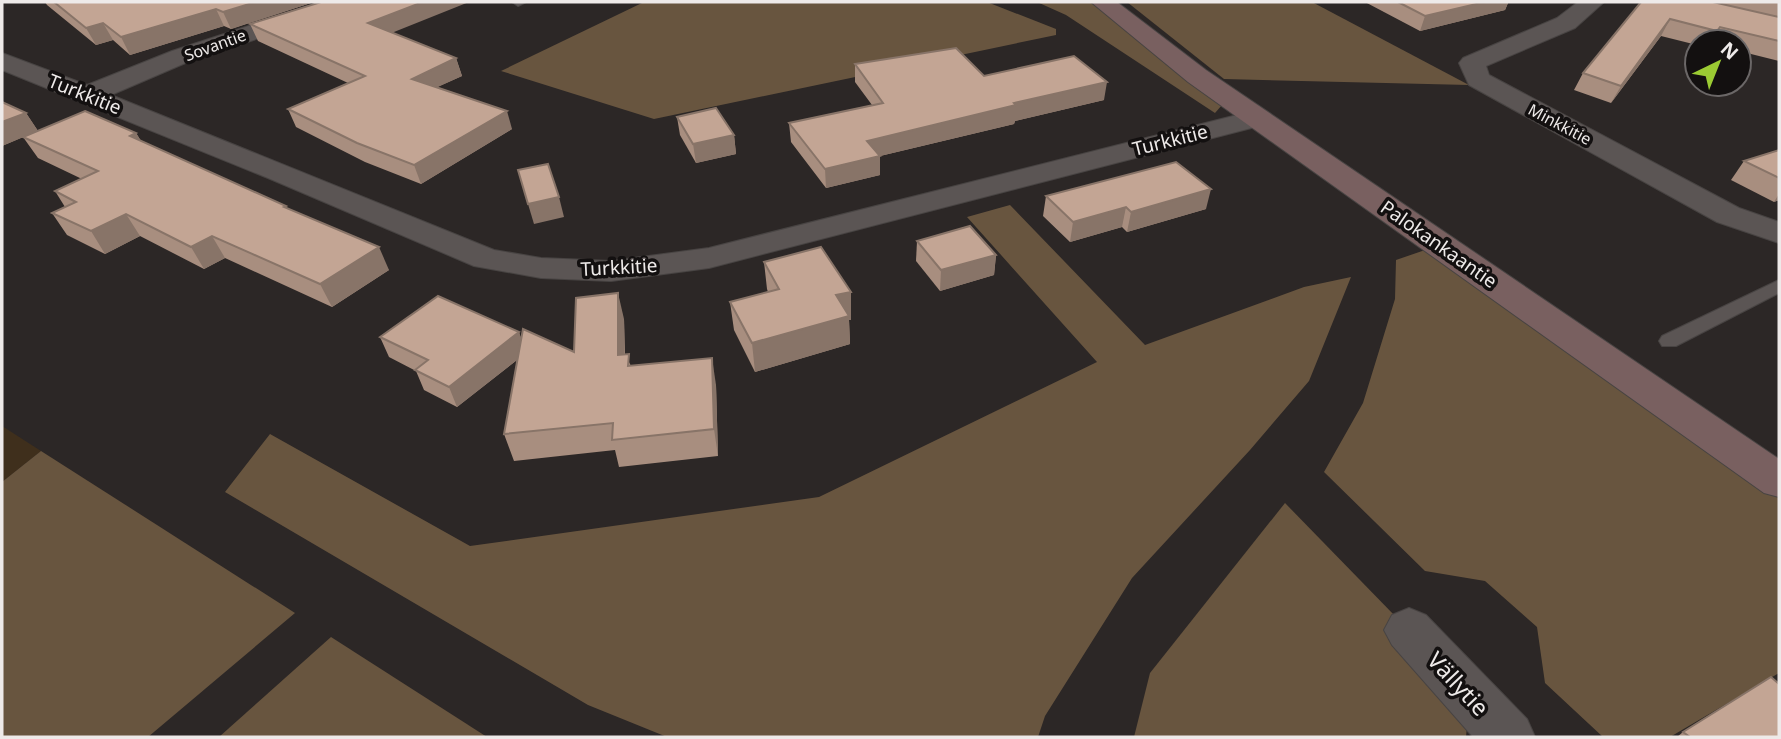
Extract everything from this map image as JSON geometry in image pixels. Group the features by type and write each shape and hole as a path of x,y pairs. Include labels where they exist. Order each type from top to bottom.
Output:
{"main road":[{"name":"Palokankaantie","path":"1103,2 1197,76 1779,481"}],"street":[{"name":"Sovantie","path":"87,95 181,57 345,2"},
{"name":"Minkkitie","path":"1592,2 1566,23 1472,63 1478,79 1728,215 1779,233"},
{"name":"Turkkitie","path":"2,61 486,259 541,268 611,271 709,258 1257,118"},
{"name":"Vällytie","path":"1409,630 1507,737"}],"lane":[{"path":"1669,341 1779,286"}],"shaded area":[{"path":"644,2 987,2 1056,29 1056,35 654,119 501,71"},
{"path":"1037,2 1092,2 1222,105 1215,113 1066,15"},
{"path":"1127,2 1312,2 1469,85 1224,79"},
{"path":"1010,205 1145,345 1304,287 1351,277 1309,381 1250,450 1132,578 1045,716 1038,737 667,737 588,705 225,492 270,434 470,546 819,497 1097,362 967,217"},
{"path":"1428,249 1779,493 1779,673 1670,737 1603,737 1545,683 1537,627 1485,581 1425,571 1324,472 1363,403 1395,299 1396,260"},
{"path":"2,426 41,451 2,482"},
{"path":"41,451 295,613 148,737 2,737 2,482"},
{"path":"1285,503 1470,693 1466,737 1134,737 1150,673"},
{"path":"331,637 487,737 219,737"}],"building":[{"path":"54,2 256,2 223,12 216,9 121,37 103,23 86,28"},
{"path":"321,2 423,2 368,23 456,58 412,79 507,111 414,165 357,143 288,109 365,76 250,24"},
{"path":"1398,2 1485,2 1425,16"},
{"path":"1641,2 1713,2 1779,17 1779,41 1753,35 1753,28 1705,28 1670,19 1621,86 1583,73"},
{"path":"956,48 984,76 1074,56 1107,82 867,141 880,156 825,169 789,123 883,103 855,64"},
{"path":"2,102 26,113 2,122"},
{"path":"716,108 734,135 693,144 677,117"},
{"path":"85,111 136,133 130,136 286,206 284,207 379,247 320,284 212,236 191,247 126,214 91,231 52,213 76,202 55,191 98,171 23,137"},
{"path":"1779,150 1779,178 1744,161"},
{"path":"1176,162 1211,189 1131,212 1126,207 1073,222 1046,196"},
{"path":"548,164 559,197 528,204 518,170"},
{"path":"970,226 996,255 941,270 917,241"},
{"path":"821,247 851,292 836,295 849,316 752,343 730,302 779,289 764,262"},
{"path":"618,293 618,355 629,354 628,366 712,358 714,429 612,440 613,423 504,434 523,329 574,352 576,298"},
{"path":"438,296 519,332 449,387 415,370 428,360 380,337"},
{"path":"1771,677 1779,684 1779,737 1690,737 1683,732"}]}
